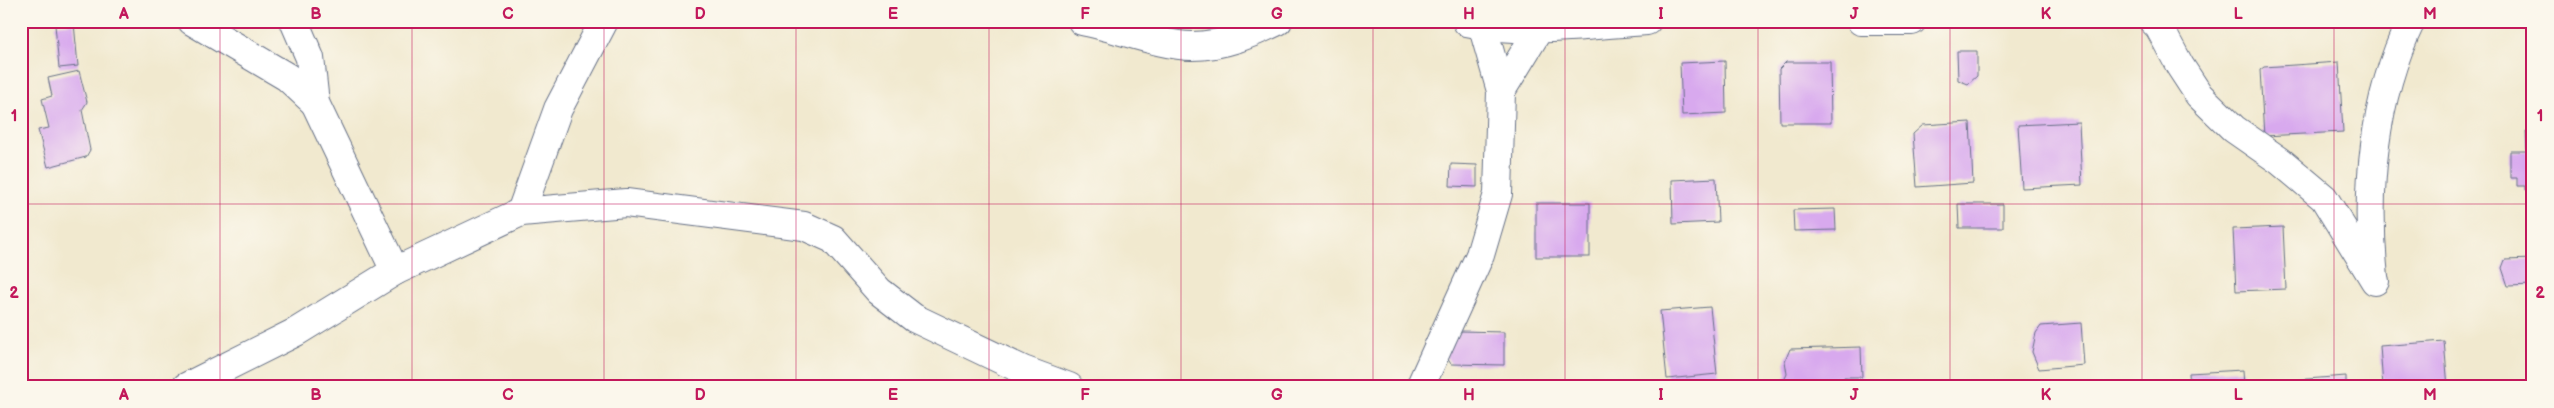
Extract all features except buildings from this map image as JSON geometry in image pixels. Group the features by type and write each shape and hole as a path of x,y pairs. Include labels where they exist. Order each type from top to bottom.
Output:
{"street":[{"path":"192,21 287,77 316,103"},
{"path":"294,21 310,58 316,103 395,272"},
{"path":"521,212 558,109 604,21"},
{"path":"1082,21 1191,46 1214,44 1250,34 1278,21"},
{"path":"1420,387 1480,255 1498,194 1501,92 1476,23 1539,28 1647,21"},
{"path":"1861,21 1912,21"},
{"path":"2153,21 2159,27 2180,66 2199,95 2234,128 2280,161 2324,198 2375,280 2371,244 2373,151 2396,51 2411,21"},
{"path":"1501,92 1539,28"},
{"path":"186,387 296,332 395,272 521,212 626,203 804,226 833,239 879,291 914,318 1023,370 1069,387"}]}
